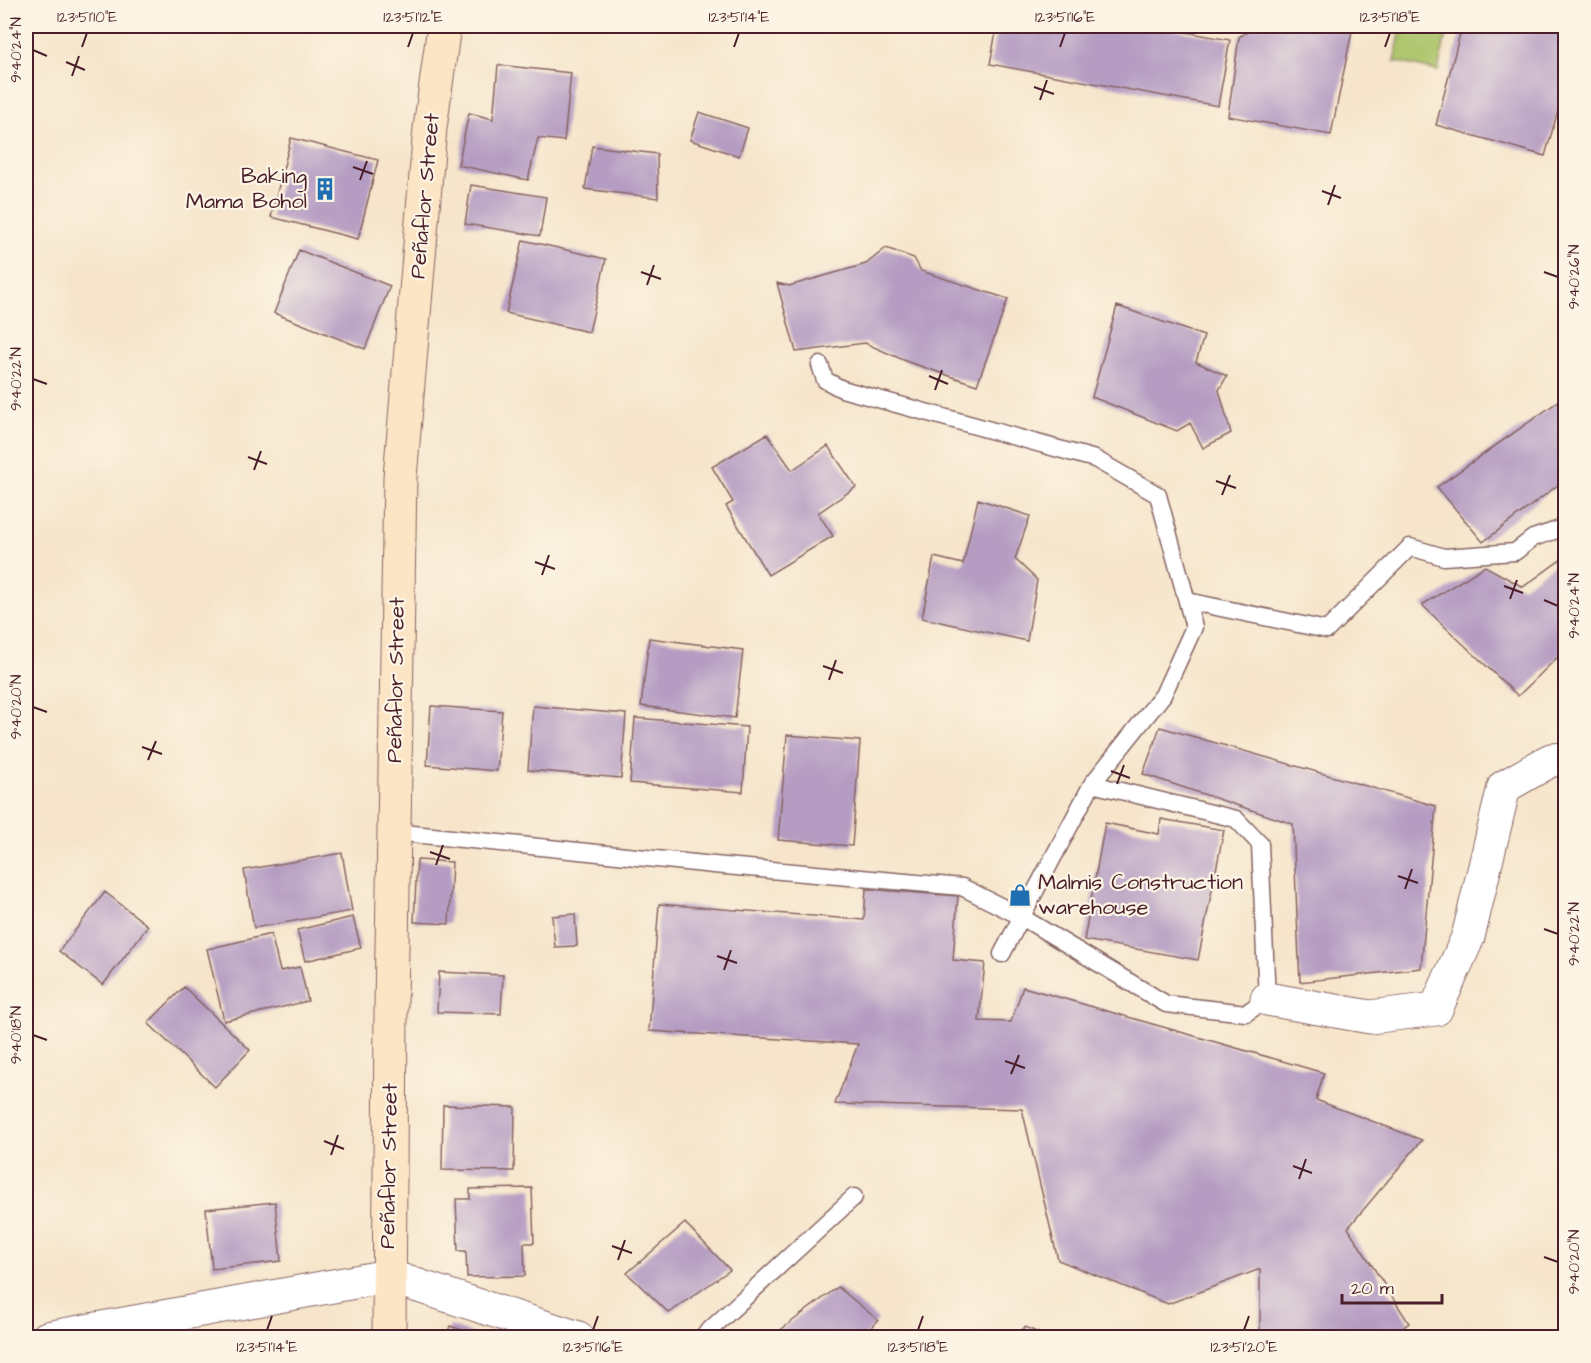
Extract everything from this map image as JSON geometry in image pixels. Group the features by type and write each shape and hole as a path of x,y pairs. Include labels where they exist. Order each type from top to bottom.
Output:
{"main road":[{"name":"Peñaflor Street","path":"389,1338 400,477 430,128 444,26"}],"street":[{"path":"1267,999 1370,1017 1436,1009 1468,937 1504,787 1551,760 1566,759"},
{"path":"47,1338 388,1276 578,1338"}],"lane":[{"path":"820,365 825,380 842,389 1095,459 1158,495 1194,627 1163,695 1092,784 1020,916 1002,954"},
{"path":"1186,601 1327,630 1410,546 1444,557 1515,552 1533,538 1566,528"},
{"path":"394,832 714,865 962,887 1020,916 1166,1004 1246,1014 1267,999 1260,844 1236,819 1092,784"},
{"path":"701,1338 854,1197"}],"green space":[{"path":"1402,26 1448,26 1438,71 1394,61"}],"building":[{"path":"997,26 1152,26 1230,40 1218,106 990,64"},
{"path":"1256,26 1353,26 1331,135 1228,116 1239,37"},
{"path":"1462,26 1566,26 1566,83 1545,156 1436,125"},
{"path":"498,65 571,73 564,141 538,138 528,180 458,165 469,113 493,119"},
{"path":"699,112 748,128 739,156 690,140"},
{"name":"Baking Mama Bohol","path":"291,138 378,160 358,239 271,217"},
{"path":"592,146 657,154 658,198 585,189"},
{"path":"471,185 546,197 540,236 465,224"},
{"path":"523,240 606,259 589,332 506,313"},
{"path":"886,248 914,258 921,271 1008,299 977,385 908,362 865,343 796,352 777,283 789,286 866,264"},
{"path":"299,250 390,286 365,349 274,313"},
{"path":"1117,306 1204,336 1196,362 1227,376 1219,390 1231,433 1203,448 1190,423 1177,431 1092,397"},
{"path":"1566,396 1566,479 1483,542 1437,487"},
{"path":"767,434 792,470 828,446 856,487 818,513 833,536 768,575 726,506 733,502 712,467"},
{"path":"978,499 1030,516 1015,559 1037,580 1027,641 922,618 934,557 963,564"},
{"path":"1566,556 1566,649 1518,696 1422,605 1485,566 1523,587"},
{"path":"649,638 743,650 735,718 641,706"},
{"path":"431,706 502,711 497,771 427,765"},
{"path":"533,706 626,714 621,778 528,770"},
{"path":"635,718 747,727 743,792 630,783"},
{"path":"1160,727 1436,806 1421,968 1300,982 1293,824 1143,774"},
{"path":"787,735 860,741 852,846 778,840"},
{"path":"1161,819 1224,830 1198,960 1084,940 1105,823 1159,834"},
{"path":"342,853 352,911 254,928 244,870"},
{"path":"417,860 452,862 449,924 414,922"},
{"path":"866,889 958,896 953,960 985,963 979,1021 1011,1022 1023,987 1324,1073 1316,1100 1422,1140 1348,1228 1409,1323 1389,1338 1260,1338 1260,1269 1168,1304 1058,1260 1022,1109 835,1104 858,1044 649,1031 659,904 864,920"},
{"path":"105,892 148,926 103,985 59,951"},
{"path":"575,914 577,946 555,947 552,916"},
{"path":"353,917 361,948 305,961 297,930"},
{"path":"271,934 280,971 300,967 308,1001 224,1021 207,949"},
{"path":"439,972 503,975 501,1014 437,1012"},
{"path":"184,987 250,1050 215,1087 148,1023"},
{"path":"443,1105 515,1107 514,1171 442,1170"},
{"path":"532,1188 534,1243 524,1243 525,1276 467,1277 466,1251 458,1251 456,1199 470,1199 470,1189"},
{"path":"275,1202 281,1261 212,1269 206,1209"},
{"path":"685,1223 730,1270 669,1313 627,1273"},
{"path":"838,1287 878,1320 863,1338 785,1338 779,1331"},
{"path":"450,1326 482,1337 482,1338 446,1338"},
{"path":"1025,1327 1050,1338 1014,1338"}],"place":[{"name":"Baking Mama Bohol","path":"325,189"},
{"name":"Malmis Construction warehouse","path":"1020,895"}]}
